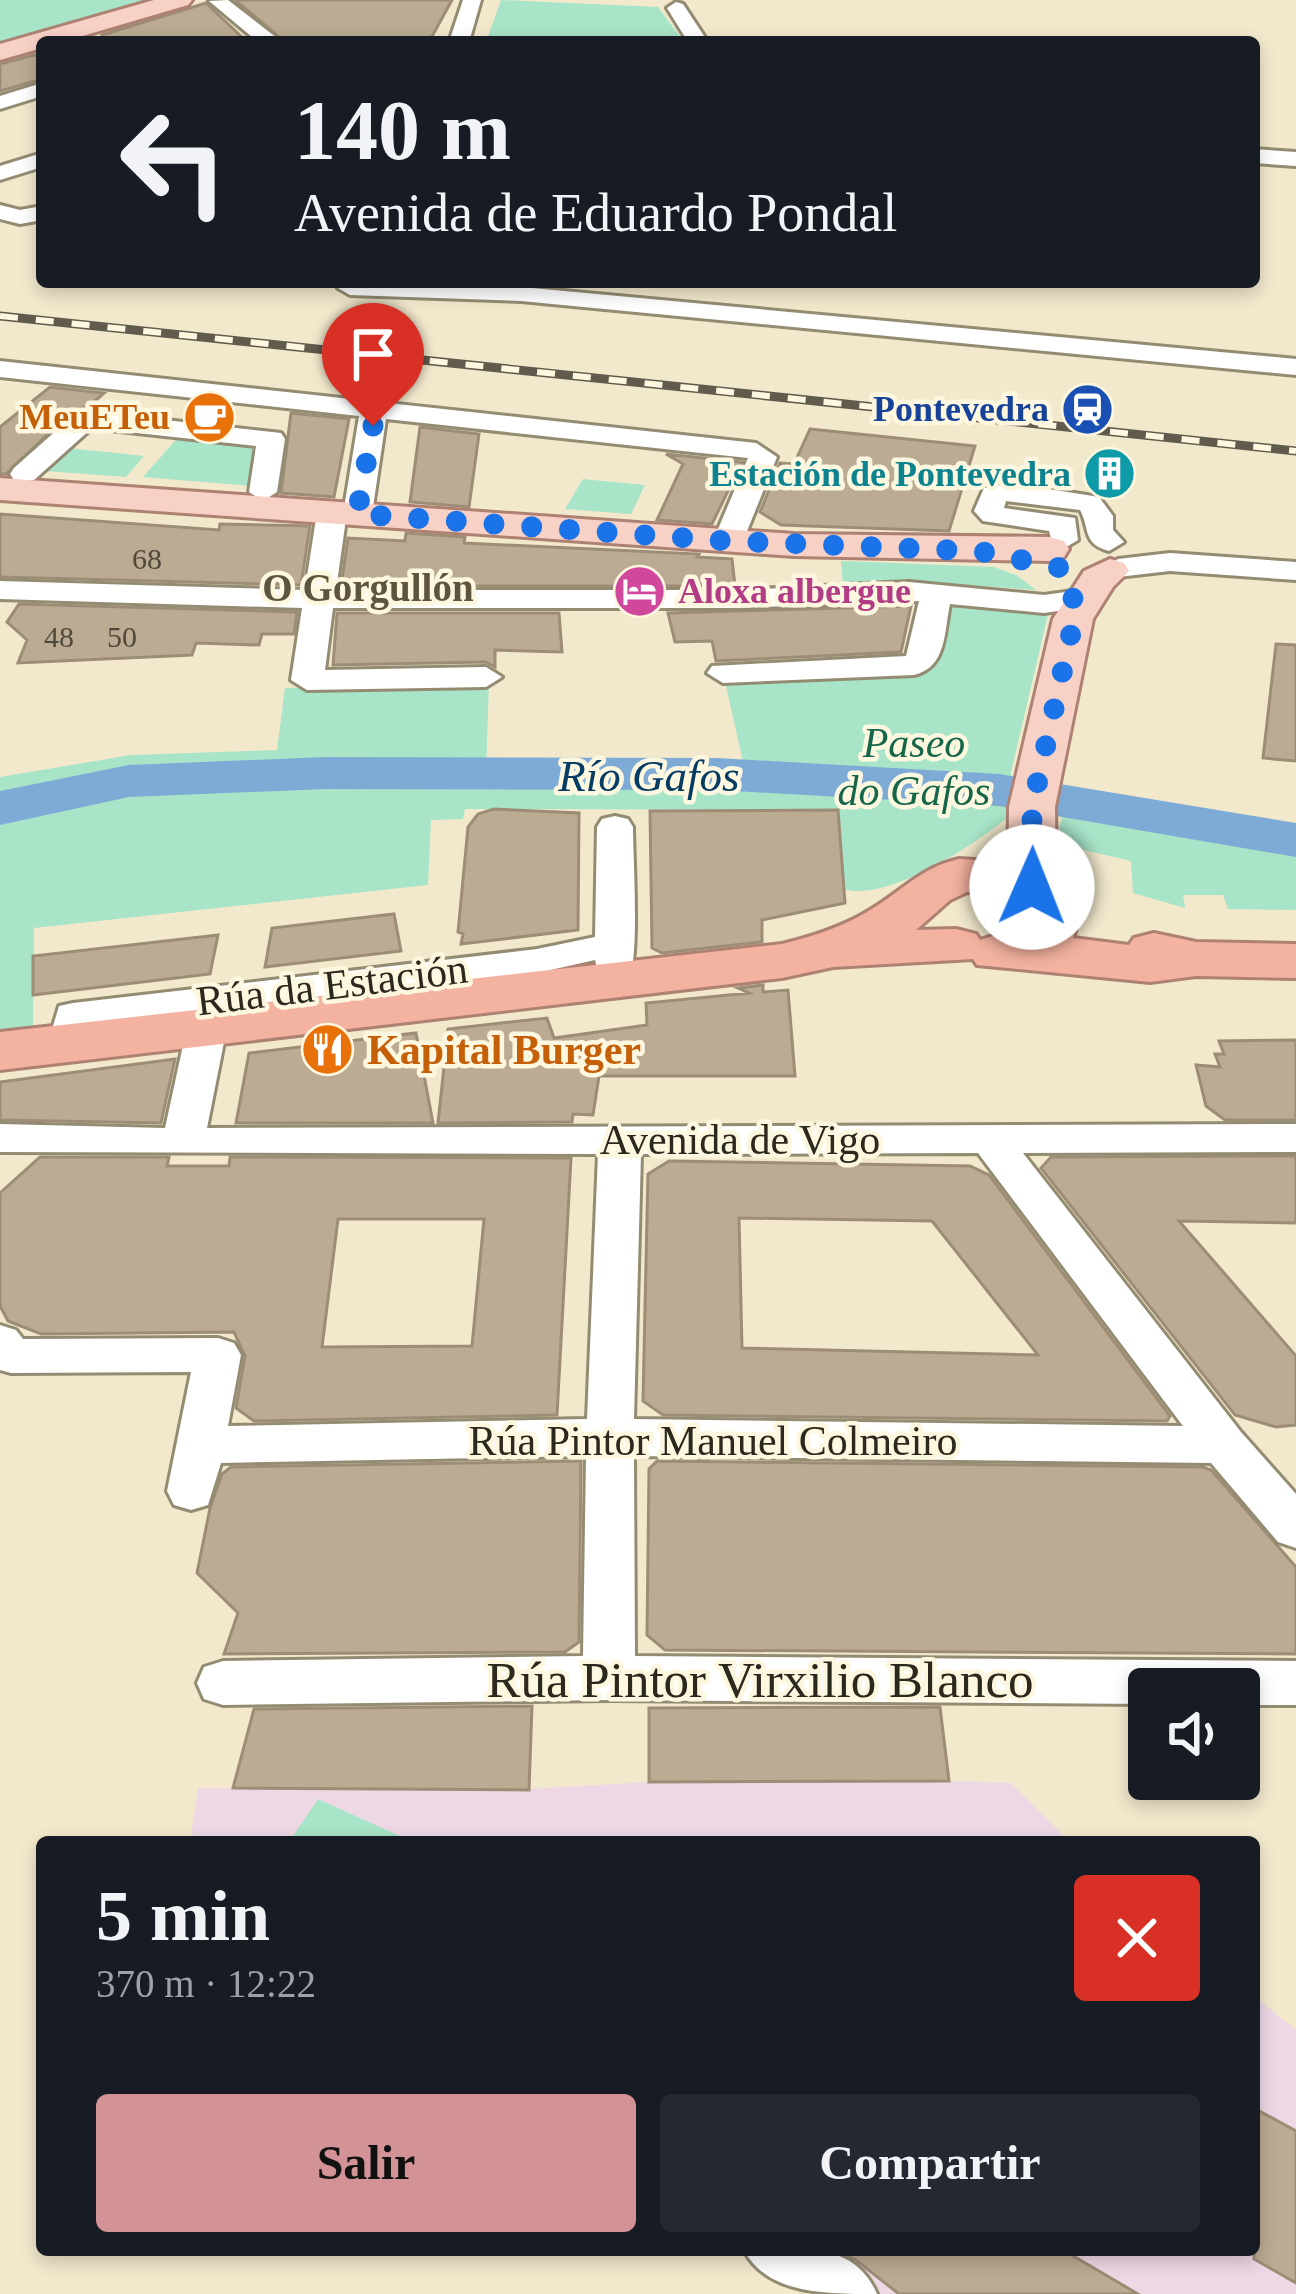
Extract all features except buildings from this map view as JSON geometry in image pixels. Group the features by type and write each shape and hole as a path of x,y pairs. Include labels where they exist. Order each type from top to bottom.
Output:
{"highway":[{"path":"1042,898 1053,922 1035,944 977,949 925,924 920,910 941,886 998,875 1042,898 1129,945 1196,959 1296,961"},
{"name":"Rúa da Estación","path":"833,950 874,931 941,886"},
{"name":"Rúa da Estación","path":"0,1051 207,1027 615,962 782,961 833,950 977,949 1073,955 1141,966 1170,966 1196,959"}],"main road":[{"path":"57,36 184,0 220,0"},
{"path":"0,52 36,42"},
{"path":"12,482 344,513 728,541 979,551 1085,563"},
{"name":"Rúa da Estación","path":"1042,898 1032,807 1085,563"},
{"name":"Rúa da Estación","path":"941,886 1002,848 1032,807"}],"street":[{"path":"220,0 264,36"},
{"path":"461,36 472,0"},
{"path":"676,8 694,36"},
{"path":"0,82 36,86"},
{"path":"0,103 36,89"},
{"path":"1260,156 1296,159"},
{"path":"0,173 36,162"},
{"path":"0,212 20,217 36,214"},
{"path":"350,288 520,294 1296,367"},
{"path":"0,390 12,370 756,451 763,457 728,541"},
{"path":"374,410 318,599 308,680 487,677"},
{"path":"12,482 86,419 272,439 263,492"},
{"path":"1006,502 1079,519 1085,563"},
{"path":"0,590 318,599 715,599 909,591 1030,603 1085,563 1170,562 1296,571"},
{"path":"723,673 914,664 924,657 936,594"},
{"path":"615,827 615,962"},
{"name":"Rúa da Estación","path":"68,1042 73,1016 537,961 615,962"},
{"path":"183,1142 207,1027"},
{"name":"Avenida de Vigo","path":"0,1138 183,1142 1296,1138"},
{"path":"989,1138 1224,1445 1296,1528"},
{"path":"609,1678 610,1437 620,1140"},
{"name":"Rúa Pintor Manuel Colmeiro","path":"3,1351 218,1355 197,1468 610,1437 1224,1445"},
{"name":"Rúa Pintor Virxilio Blanco","path":"224,1683 609,1678 1296,1683"},
{"path":"785,2256 844,2294"}],"shaded area":[{"path":"649,1782 1011,1783 1064,1836 191,1836 198,1788 529,1789"},
{"path":"1260,2001 1296,2030 1296,2294 870,2294 811,2256 1260,2256"}],"green space":[{"path":"0,0 144,0 0,43"},
{"path":"501,0 658,7 680,36 488,36"},
{"path":"181,434 260,442 252,486 143,477"},
{"path":"58,447 144,456 126,477 32,470"},
{"path":"583,479 645,485 631,514 565,509"},
{"path":"841,561 994,567 1036,590 939,583 843,587"},
{"name":"Paseo do Gafos","path":"948,601 1050,606 1011,772 1014,812 933,867 884,887 844,889 839,823 829,810 465,809 463,819 431,820 428,885 34,928 33,1027 0,1031 0,777 131,755 277,750 285,688 489,684 486,771 744,766 723,673 921,674 938,662"},
{"path":"1065,807 1296,847 1296,910 1228,909 1223,895 1183,895 1185,908 1133,893 1131,861 1071,847 1059,829"},
{"path":"318,1799 400,1836 293,1836"}],"waterway":[{"name":"Río Gafos","path":"0,808 129,781 326,773 717,774 999,790 1296,840"}],"railway":[{"path":"0,316 1296,451"}],"place":[{"name":"Pontevedra","path":"1088,409"},
{"name":"MeuETeu","path":"209,417"},
{"name":"Estación de Pontevedra","path":"1110,474"},
{"name":"Aloxa albergue","path":"639,591"},
{"name":"Kapital Burger","path":"328,1050"}],"district":[{"name":"O Gorgullón","path":"368,587"}],"route":[{"path":"373,426 357,514 728,541 979,551 1066,569 1076,611 1032,807 1032,887"}]}
